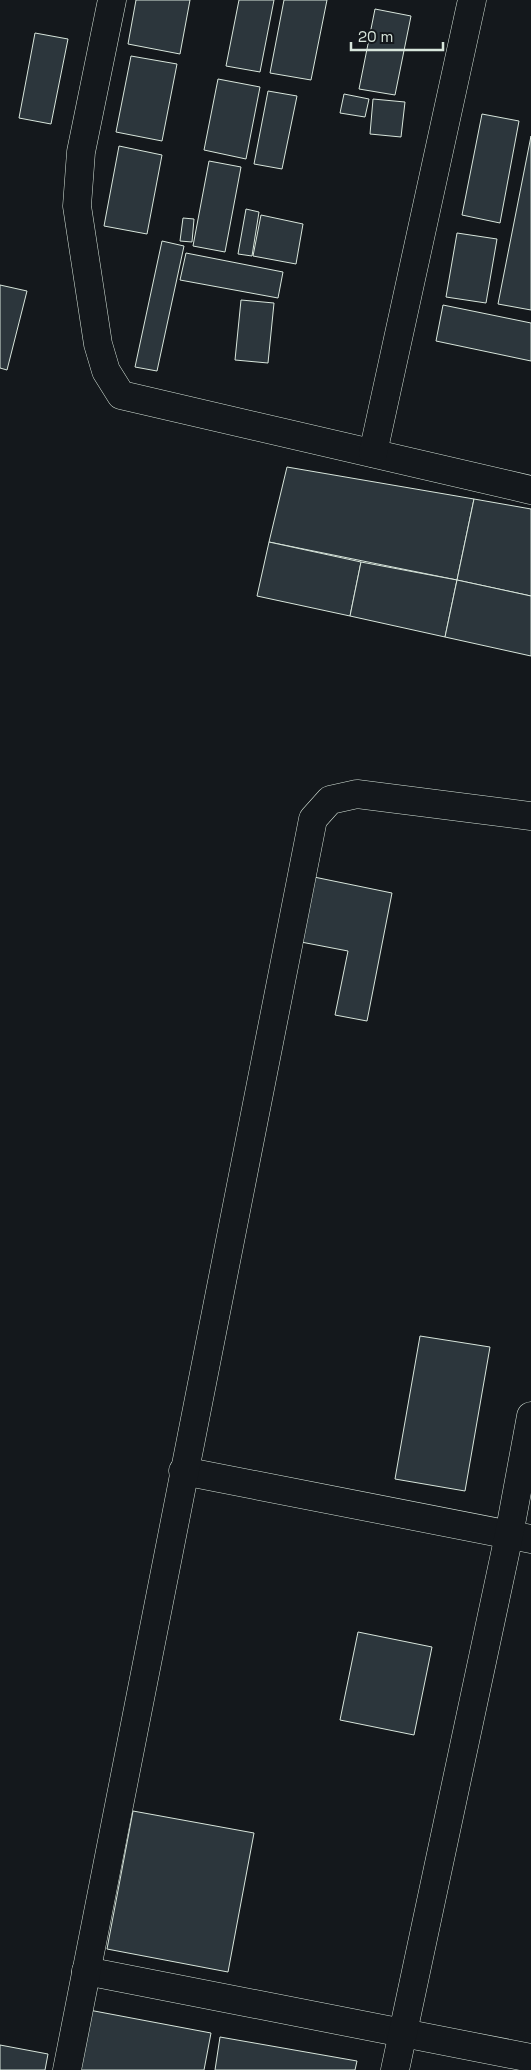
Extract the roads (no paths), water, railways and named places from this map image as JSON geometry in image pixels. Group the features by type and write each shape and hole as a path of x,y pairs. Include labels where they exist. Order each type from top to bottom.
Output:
{"street":[{"path":"112,0 81,152 77,206 98,344 106,371 121,395 531,490"},
{"path":"373,453 472,0"},
{"path":"66,2070 313,818 330,800 357,794 531,816"},
{"path":"395,2070 520,1537 531,1416"},
{"path":"183,1471 520,1537"},
{"path":"86,1971 531,2058"}]}
